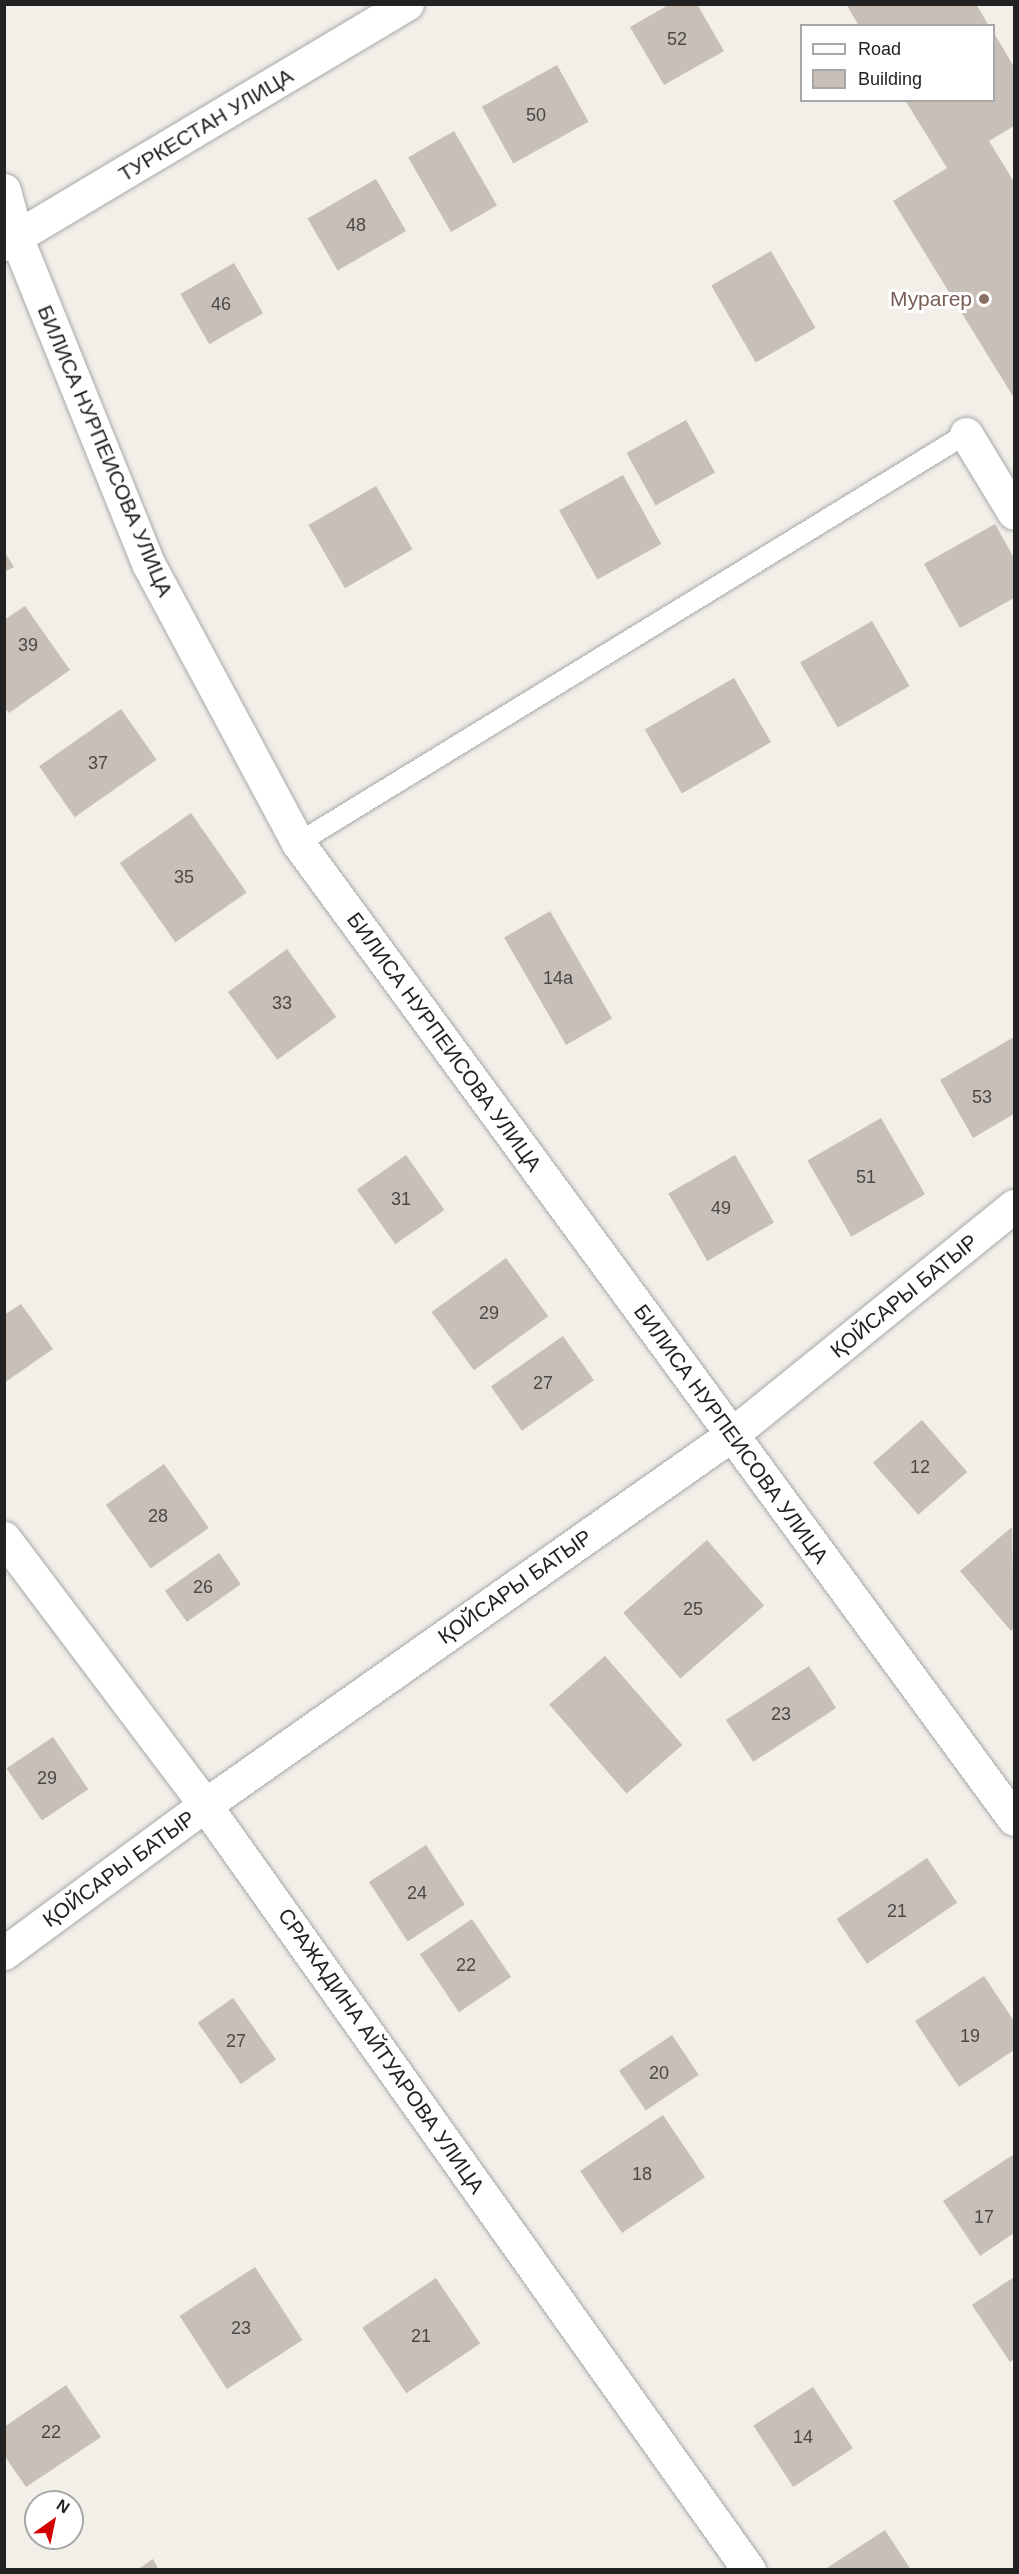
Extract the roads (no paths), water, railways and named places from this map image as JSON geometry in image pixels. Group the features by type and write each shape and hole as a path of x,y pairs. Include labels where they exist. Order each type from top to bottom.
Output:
{"street":[{"name":"ТУРКЕСТАН УЛИЦА","path":"11,241 407,4"},
{"name":"БИЛИСА НУРПЕИСОВА УЛИЦА","path":"4,190 11,241 149,566 298,843 1014,1819"},
{"path":"966,434 1014,513"},
{"name":"ҚОЙСАРЫ БАТЫР","path":"4,1953 206,1805 731,1435 1014,1206"},
{"name":"СРАЖАДИНА АЙТУАРОВА УЛИЦА","path":"4,1538 206,1805 749,2570"}],"lane":[{"path":"298,843 966,434"}],"place":[{"name":"Мурагер","path":"984,299"}]}
